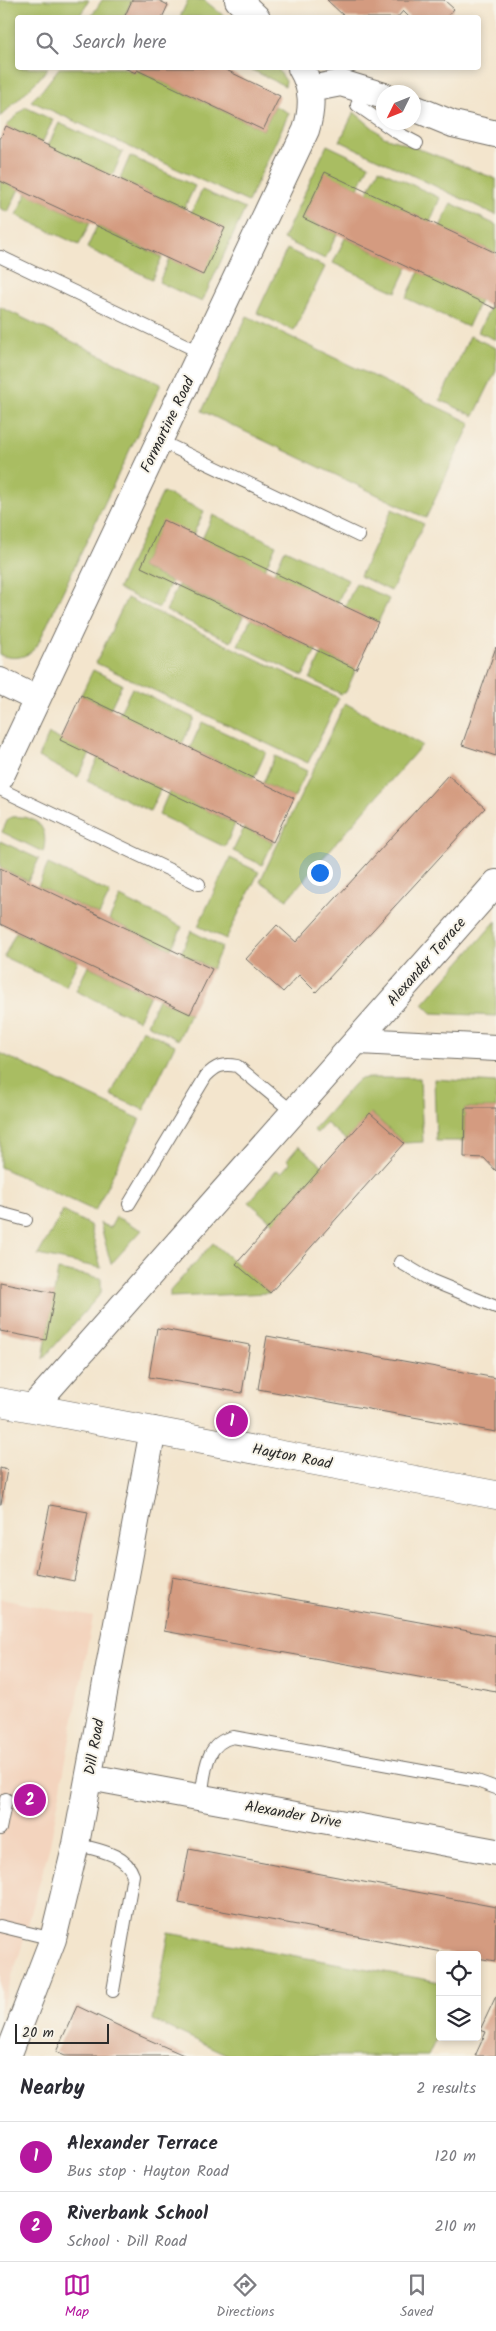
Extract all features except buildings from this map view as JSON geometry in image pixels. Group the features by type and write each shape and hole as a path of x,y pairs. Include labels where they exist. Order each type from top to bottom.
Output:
{"street":[{"path":"238,0 254,15"},
{"path":"306,78 341,83 376,94"},
{"name":"Formartine Road","path":"0,778 306,130 312,103 306,78"},
{"path":"421,111 453,124 496,134"},
{"path":"0,681 37,699"},
{"name":"Alexander Terrace","path":"32,1408 496,883"},
{"path":"359,1040 496,1048"},
{"name":"Hayton Road","path":"0,1402 496,1495"},
{"name":"Dill Road","path":"8,2056 53,1939 76,1844 153,1430"},
{"name":"Alexander Drive","path":"89,1777 496,1852"}],"lane":[{"path":"357,105 396,132 417,142"},
{"path":"1,257 202,353"},
{"path":"160,441 359,536"},
{"path":"0,789 199,884"},
{"path":"129,1204 206,1076 214,1067 225,1063 237,1066 294,1113"},
{"path":"0,1214 26,1220"},
{"path":"400,1262 430,1280 496,1307"},
{"path":"201,1798 210,1752 224,1739 233,1737 477,1780 496,1788"},
{"path":"0,1830 6,1799"},
{"path":"76,1844 121,1859 128,1864 133,1875 113,1991"},
{"path":"0,1926 53,1939"}],"shaded area":[{"path":"0,1599 93,1617 50,1845 22,1946 0,2012"}],"green space":[{"path":"0,0 89,0 80,15 15,15 15,70 46,70 0,117"},
{"path":"102,0 132,0 125,15 92,15"},
{"path":"188,0 204,0 223,15 181,15"},
{"path":"57,70 129,70 136,73 137,70 263,130 275,106 289,113 248,202 31,101"},
{"path":"252,70 278,70 286,81 285,86"},
{"path":"25,107 53,120 42,143 6,126"},
{"path":"354,112 384,137 496,179 496,215 340,141"},
{"path":"59,123 123,152 112,176 48,146"},
{"path":"327,145 369,165 358,188 325,173 303,218 337,234 325,259 283,239"},
{"path":"130,156 195,186 184,209 120,179"},
{"path":"379,169 440,198 430,222 367,193"},
{"path":"0,181 19,189 8,212 0,208"},
{"path":"202,190 245,209 202,302 159,282 169,259 203,275 191,213"},
{"path":"27,193 90,223 79,245 16,215"},
{"path":"451,203 496,225 496,253 440,227"},
{"path":"97,226 162,257 152,279 87,248"},
{"path":"345,238 408,267 396,292 333,263"},
{"path":"287,249 325,267 294,331 257,313"},
{"path":"419,272 480,301 468,327 406,298"},
{"path":"491,306 496,309 496,340 478,332"},
{"path":"0,307 161,384 37,646 29,653 16,658 0,655"},
{"path":"247,316 471,423 426,518 202,411"},
{"path":"470,336 496,348 496,371 474,416 440,400"},
{"path":"163,492 204,511 193,535 163,521 141,567 171,582 159,608 118,589"},
{"path":"392,509 424,524 391,591 360,576"},
{"path":"213,515 276,545 265,569 202,539"},
{"path":"285,549 348,580 337,603 274,573"},
{"path":"356,583 389,599 378,622 345,607"},
{"path":"178,585 243,616 231,642 166,611"},
{"path":"127,598 339,698 308,763 96,663"},
{"path":"251,619 316,650 303,676 238,645"},
{"path":"322,653 356,669 346,692 341,694 310,679"},
{"path":"93,670 122,684 110,709 81,695"},
{"path":"132,688 194,718 182,744 119,714"},
{"path":"345,703 422,745 287,899 260,881"},
{"path":"202,722 266,752 254,778 190,748"},
{"path":"49,734 90,754 78,777 38,757"},
{"path":"275,756 307,771 294,798 263,783"},
{"path":"98,758 161,788 150,811 87,781"},
{"path":"169,792 235,824 225,847 159,815"},
{"path":"12,817 28,818 39,824 43,829 45,843 43,852 2,832 8,819"},
{"path":"244,828 273,842 262,865 233,851"},
{"path":"0,841 39,859 28,881 0,868"},
{"path":"230,858 259,872 226,939 198,926"},
{"path":"48,864 110,893 99,915 38,886"},
{"path":"120,897 182,927 171,949 109,920"},
{"path":"496,921 496,1016 432,1013 423,1004"},
{"path":"191,931 222,947 212,969 181,953"},
{"path":"16,932 78,961 66,986 4,957"},
{"path":"88,966 150,995 138,1020 76,991"},
{"path":"158,999 190,1014 178,1040 147,1024"},
{"path":"142,1029 175,1045 144,1110 111,1095"},
{"path":"0,1053 140,1119 95,1211 0,1167"},
{"path":"420,1078 423,1142 404,1143 371,1113 346,1140 326,1123 317,1133 313,1130 359,1079"},
{"path":"434,1079 496,1083 496,1108 465,1108 464,1141 436,1141"},
{"path":"299,1146 323,1166 273,1223 249,1202 277,1170 281,1173 290,1163 287,1160"},
{"path":"63,1211 90,1225 101,1268 38,1255"},
{"path":"116,1217 142,1230 111,1264 100,1223 110,1228"},
{"path":"213,1243 270,1293 170,1297 170,1291"},
{"path":"58,1270 101,1278 101,1293 43,1359"},
{"path":"169,1933 436,1981 436,2039 428,2056 230,2056 153,2020"}],"place":[{"name":"Alexander Terrace","path":"232,1421"},
{"name":"Riverbank School","path":"30,1800"}]}
